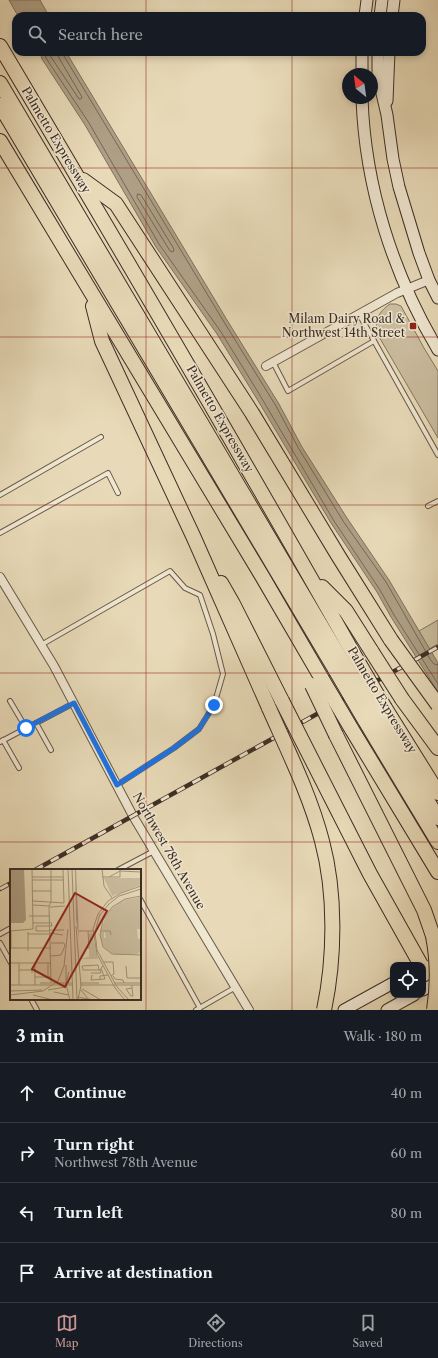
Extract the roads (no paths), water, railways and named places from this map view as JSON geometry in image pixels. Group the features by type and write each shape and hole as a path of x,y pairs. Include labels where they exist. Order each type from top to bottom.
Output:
{"highway":[{"name":"Palmetto Expressway","path":"0,46 130,264 309,574 346,666 374,714 438,793"},
{"path":"0,83 374,714 438,818"},
{"path":"0,105 346,666"},
{"path":"0,141 262,576 309,657 336,735 424,910 433,936 438,974 434,1010"},
{"path":"76,174 116,204 252,413 339,558 391,640 438,705"},
{"path":"90,291 102,341 194,538 310,803 322,841 330,882 332,922 331,961 324,1010"},
{"path":"194,538 233,604 370,874 419,962"},
{"path":"309,574 346,611 402,699 438,748"},
{"path":"317,682 351,728 438,872"},
{"path":"374,714 438,842"},
{"path":"426,973 438,992"}],"main road":[{"path":"366,12 367,0"},
{"path":"380,12 382,0"},
{"path":"392,12 394,0"},
{"path":"362,56 362,68"},
{"path":"378,56 378,76 387,116 393,159 400,192 413,236 429,280 438,298"},
{"path":"387,116 389,56"},
{"path":"363,104 366,140 375,195 391,249 406,289 438,350"},
{"path":"426,965 438,958"},
{"path":"426,988 438,982"},
{"path":"344,1010 390,985"},
{"path":"387,1010 409,998"}],"street":[{"path":"269,364 397,293 429,280"},
{"name":"Northwest 78th Avenue","path":"0,577 74,703 133,816 249,1010"}],"lane":[{"path":"359,314 438,455"},
{"path":"269,364 288,391 374,341"},
{"path":"0,495 101,437"},
{"path":"0,533 108,473 118,493"},
{"path":"428,506 438,501"},
{"path":"41,645 170,571 185,588 200,595 213,634 223,674 214,705 199,729 174,748 117,785"},
{"path":"10,701 26,728"},
{"path":"19,768 2,741 74,703"},
{"path":"36,723 51,750"},
{"path":"124,869 154,851"},
{"path":"141,900 198,1009 236,987"},
{"path":"0,934 10,929"},
{"path":"0,943 10,961"},
{"path":"32,1000 37,1010"}],"water":[{"path":"9,0 40,0 47,12 16,12"},
{"path":"41,56 68,56 279,404 302,447 347,518 389,580 438,663 438,692 377,592 331,523 217,334 156,247 85,125"}],"railway":[{"path":"37,869 438,647"},
{"path":"0,889 10,884"}],"place":[{"name":"Milam Dairy Road & Northwest 14th Street","path":"413,326"}]}
